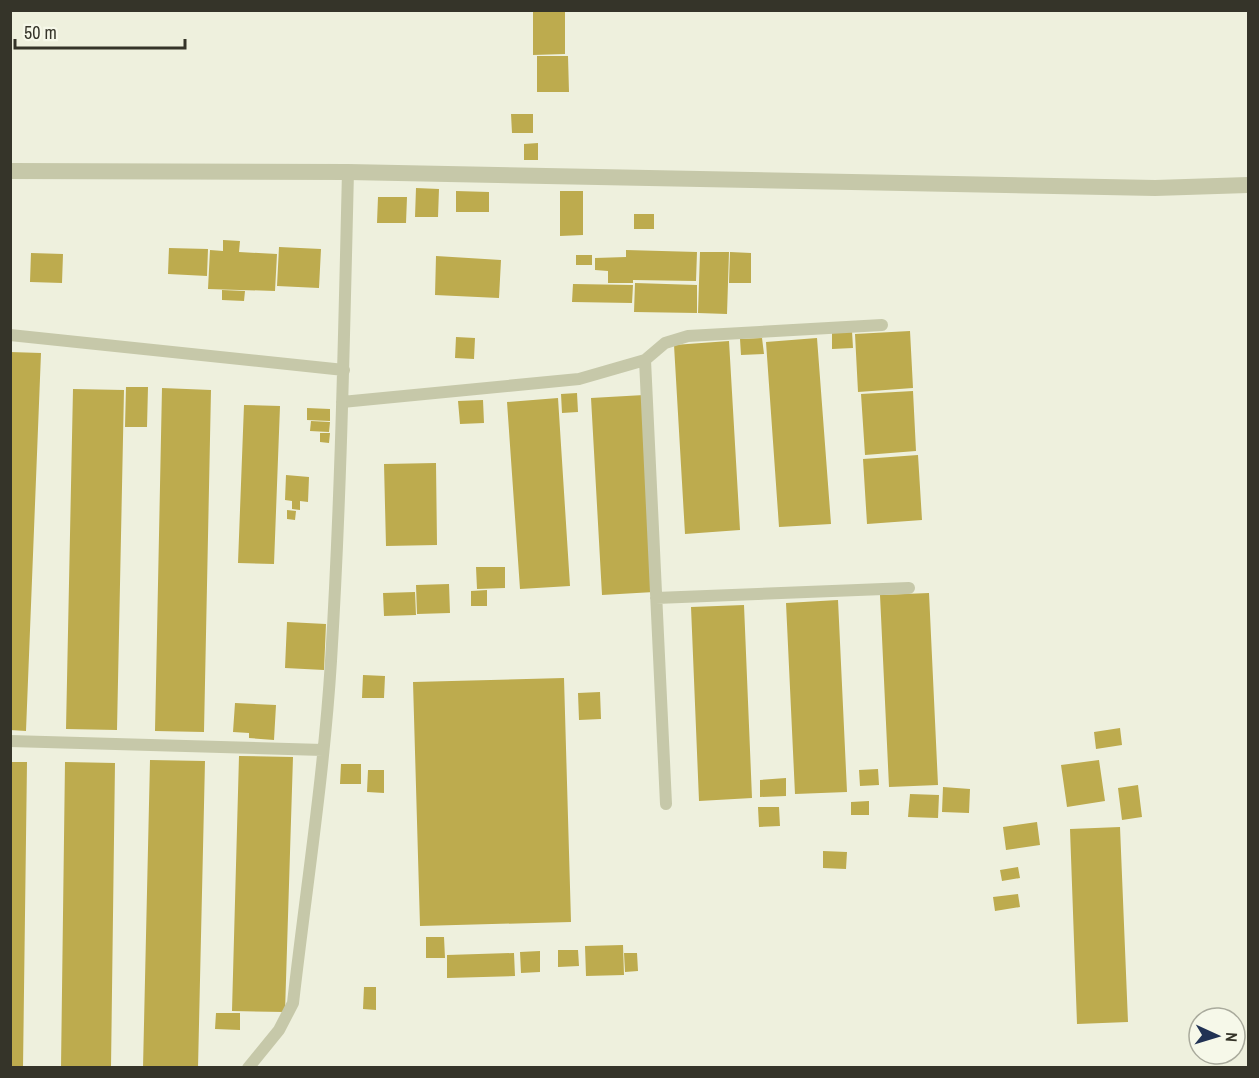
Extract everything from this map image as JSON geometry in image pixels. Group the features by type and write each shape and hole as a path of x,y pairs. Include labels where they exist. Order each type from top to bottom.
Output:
{"street":[{"path":"10,171 348,172 1155,188 1248,185"},
{"path":"1219,185 1248,172"}],"lane":[{"path":"248,1068 249,1063 279,1030 293,1003 323,750 331,662 344,370 348,172"},
{"path":"342,402 579,379 645,360 665,343 688,336 882,325"},
{"path":"10,335 344,370"},
{"path":"645,360 666,804"},
{"path":"656,598 909,588"},
{"path":"10,741 323,750"}],"building":[{"path":"533,10 565,10 565,54 533,55"},
{"path":"537,56 568,56 569,92 537,92"},
{"path":"511,114 533,114 533,133 512,133"},
{"path":"538,143 538,160 524,160 524,144"},
{"path":"416,188 439,189 438,217 415,217"},
{"path":"456,191 489,192 489,212 456,212"},
{"path":"560,191 583,191 583,235 560,236"},
{"path":"378,197 407,197 406,223 377,223"},
{"path":"634,214 654,214 654,229 634,229"},
{"path":"223,240 240,241 239,252 277,254 275,291 208,289 210,250 223,251"},
{"path":"279,247 321,249 319,288 277,286"},
{"path":"169,248 208,249 207,276 168,274"},
{"path":"626,250 697,252 696,281 633,280 633,283 608,283 608,271 595,270 595,258 626,257"},
{"path":"700,252 729,252 727,314 698,313"},
{"path":"730,252 751,253 751,283 729,283"},
{"path":"31,253 63,254 62,283 30,282"},
{"path":"576,255 592,255 592,265 576,265"},
{"path":"436,256 501,260 499,298 435,295"},
{"path":"635,283 697,285 697,313 634,312"},
{"path":"573,284 633,285 632,303 572,302"},
{"path":"222,290 245,291 244,301 222,300"},
{"path":"852,331 853,348 832,349 832,332"},
{"path":"910,331 913,388 858,392 855,334"},
{"path":"456,337 475,338 474,359 455,358"},
{"path":"762,338 764,354 741,355 740,339"},
{"path":"817,338 831,524 779,527 766,342"},
{"path":"729,341 740,530 685,534 674,345"},
{"path":"10,352 41,353 26,731 10,730"},
{"path":"126,387 148,387 147,427 125,427"},
{"path":"162,388 211,390 204,732 155,731"},
{"path":"73,389 124,390 117,730 66,729"},
{"path":"913,391 916,451 865,455 861,394"},
{"path":"577,393 578,412 562,413 561,394"},
{"path":"644,395 654,592 602,595 591,398"},
{"path":"558,398 570,586 520,589 507,402"},
{"path":"483,400 484,423 460,424 458,401"},
{"path":"244,405 280,406 274,564 238,563"},
{"path":"307,408 330,409 330,421 307,420"},
{"path":"311,421 330,422 329,432 310,431"},
{"path":"320,433 330,433 329,443 320,442"},
{"path":"918,455 922,520 867,524 863,459"},
{"path":"436,463 437,545 386,546 384,464"},
{"path":"286,475 309,477 308,502 300,501 300,510 292,509 292,501 285,500"},
{"path":"287,510 296,511 295,520 287,519"},
{"path":"476,567 505,567 505,588 477,589"},
{"path":"449,584 450,613 417,614 416,585"},
{"path":"487,590 487,606 471,606 471,591"},
{"path":"415,592 416,615 384,616 383,593"},
{"path":"929,593 938,785 889,787 880,595"},
{"path":"838,600 847,792 795,794 786,603"},
{"path":"744,605 752,798 699,801 691,607"},
{"path":"287,622 326,624 324,670 285,668"},
{"path":"363,675 385,676 384,698 362,698"},
{"path":"564,678 571,922 420,926 413,682"},
{"path":"600,692 601,719 579,720 578,693"},
{"path":"235,703 276,705 274,740 249,738 249,733 233,732"},
{"path":"1120,728 1122,745 1096,749 1094,732"},
{"path":"239,756 293,757 285,1012 232,1011"},
{"path":"150,760 205,761 198,1068 143,1068"},
{"path":"1099,760 1105,801 1067,807 1061,765"},
{"path":"10,762 27,762 23,1068 10,1068"},
{"path":"65,762 115,763 111,1068 61,1068"},
{"path":"341,764 361,764 361,784 340,784"},
{"path":"878,769 879,785 860,786 859,770"},
{"path":"368,770 384,770 384,793 367,792"},
{"path":"786,778 786,796 760,797 760,780"},
{"path":"1138,785 1142,817 1122,820 1118,788"},
{"path":"943,787 970,789 969,813 942,812"},
{"path":"910,794 939,795 938,818 908,817"},
{"path":"869,801 869,815 851,815 851,802"},
{"path":"758,807 779,807 780,826 759,827"},
{"path":"1037,822 1040,845 1006,850 1003,827"},
{"path":"1120,827 1128,1022 1077,1024 1070,829"},
{"path":"823,851 847,852 846,869 823,868"},
{"path":"1018,867 1020,878 1002,881 1000,870"},
{"path":"1018,894 1020,907 995,911 993,897"},
{"path":"426,937 444,937 445,958 426,958"},
{"path":"623,945 624,975 586,976 585,946"},
{"path":"558,950 578,950 579,966 558,967"},
{"path":"540,951 540,972 521,973 520,952"},
{"path":"514,953 515,976 447,978 447,955"},
{"path":"624,953 637,953 638,971 625,972"},
{"path":"364,987 376,987 376,1010 363,1009"},
{"path":"216,1013 240,1013 240,1030 215,1029"}]}
